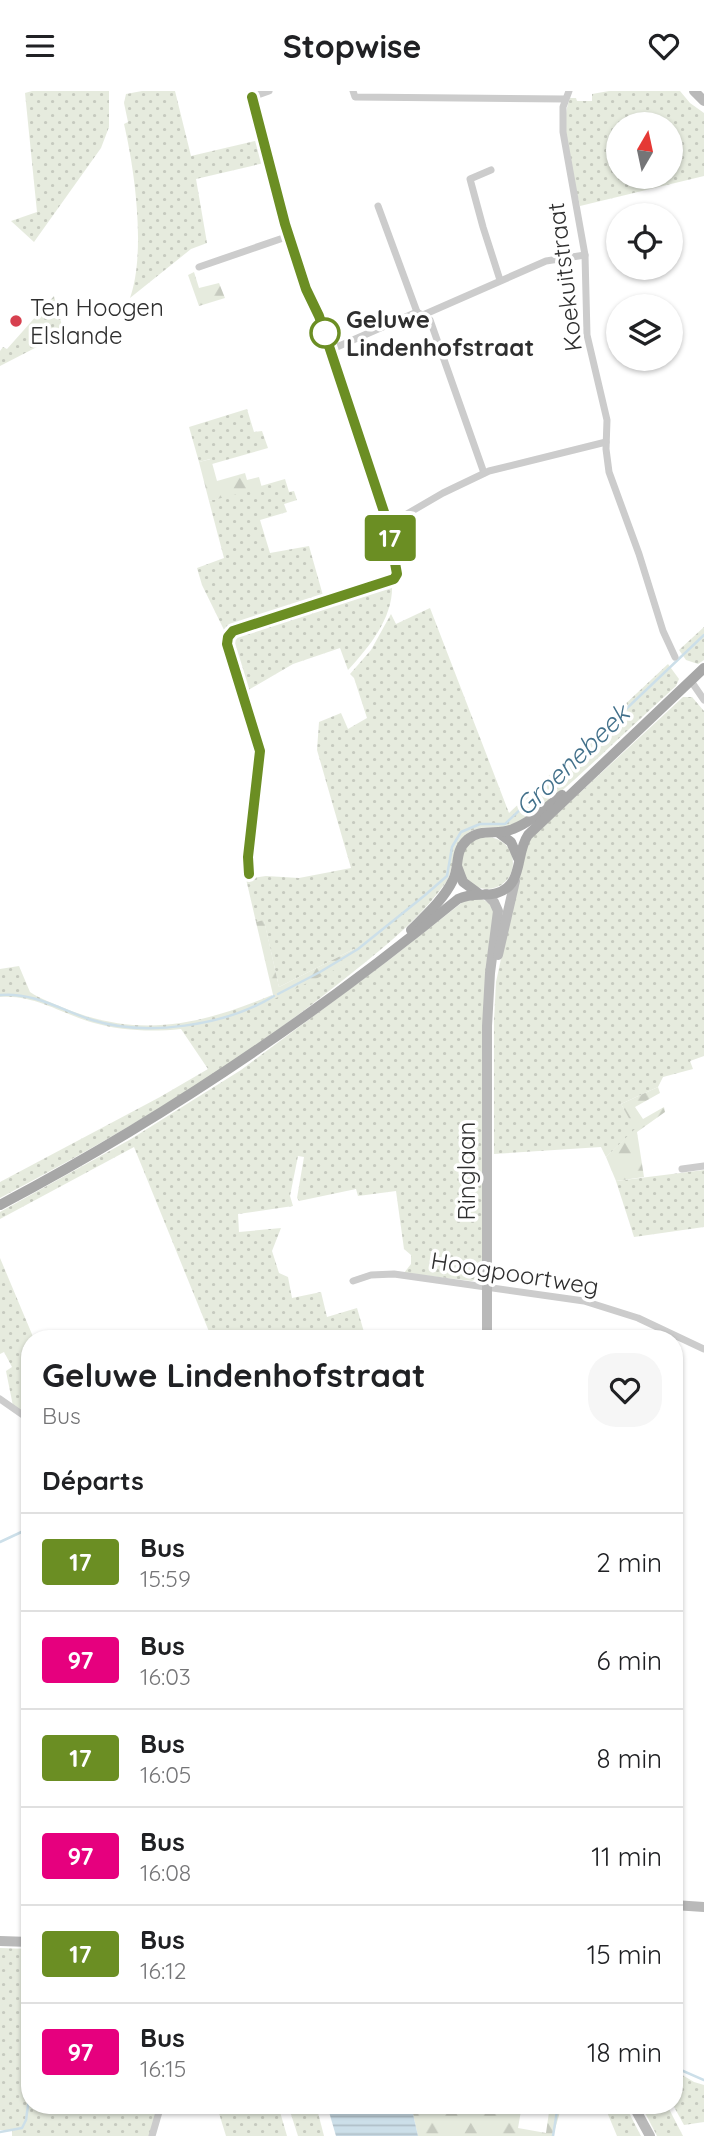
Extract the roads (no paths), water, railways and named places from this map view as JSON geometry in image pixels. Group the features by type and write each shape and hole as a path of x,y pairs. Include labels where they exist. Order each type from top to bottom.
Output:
{"main road":[{"path":"694,91 704,101"},
{"path":"0,1205 181,1102 286,1031 458,899 468,894 498,893 509,886 516,876 522,846 528,835 704,668"},
{"path":"382,959 454,879 458,853 463,843 481,832 499,833 520,825 598,768"},
{"path":"499,833 511,842 519,863"},
{"path":"456,863 463,882 482,894"},
{"name":"Ringlaan","path":"488,1004 516,876"},
{"name":"Ringlaan","path":"482,894 494,902 498,911 488,1004 487,1330"},
{"path":"683,1906 704,1907"},
{"path":"0,1941 21,1942"},
{"path":"639,2114 650,2136"}],"street":[{"path":"249,874 248,857 260,751 227,644 228,637 233,631 394,579 397,574 388,524 319,316 306,289 289,236 251,94 269,91"},
{"path":"353,91 355,97 523,99 567,95"},
{"path":"513,91 523,99"},
{"name":"Koekuitstraat","path":"567,95 562,118 563,132 585,255 587,335 607,421 606,442 610,472 663,631 675,657"},
{"path":"491,170 470,179 500,280"},
{"path":"378,206 420,313 430,320 484,473"},
{"path":"199,267 289,236"},
{"path":"330,349 546,261 585,255"},
{"path":"388,524 484,473 606,442"},
{"path":"691,681 704,700"},
{"path":"682,1169 704,1166"},
{"name":"Hoogpoortweg","path":"353,1281 371,1275 394,1274 551,1294 606,1307 664,1330"},
{"name":"Hoogpoortweg","path":"683,1339 704,1349"},
{"path":"0,1399 21,1414"},
{"path":"152,2136 158,2114"}],"water":[{"path":"330,2114 413,2114 418,2136 336,2136"}],"waterway":[{"name":"Groenebeek","path":"278,994 358,949 424,896 447,876 452,847 461,832 480,824 505,824 704,635"},
{"name":"Groenebeek","path":"0,995 24,996 92,1020 136,1028 185,1026 209,1021 232,1015 274,996"},
{"path":"0,1542 21,1532"},
{"path":"683,2071 704,2080"},
{"path":"0,2132 22,2128 27,2114"},
{"path":"553,2136 557,2114"}],"place":[{"name":"Ten Hoogen Elslande","path":"16,321"},
{"name":"Geluwe Lindenhofstraat","path":"325,333"}]}
